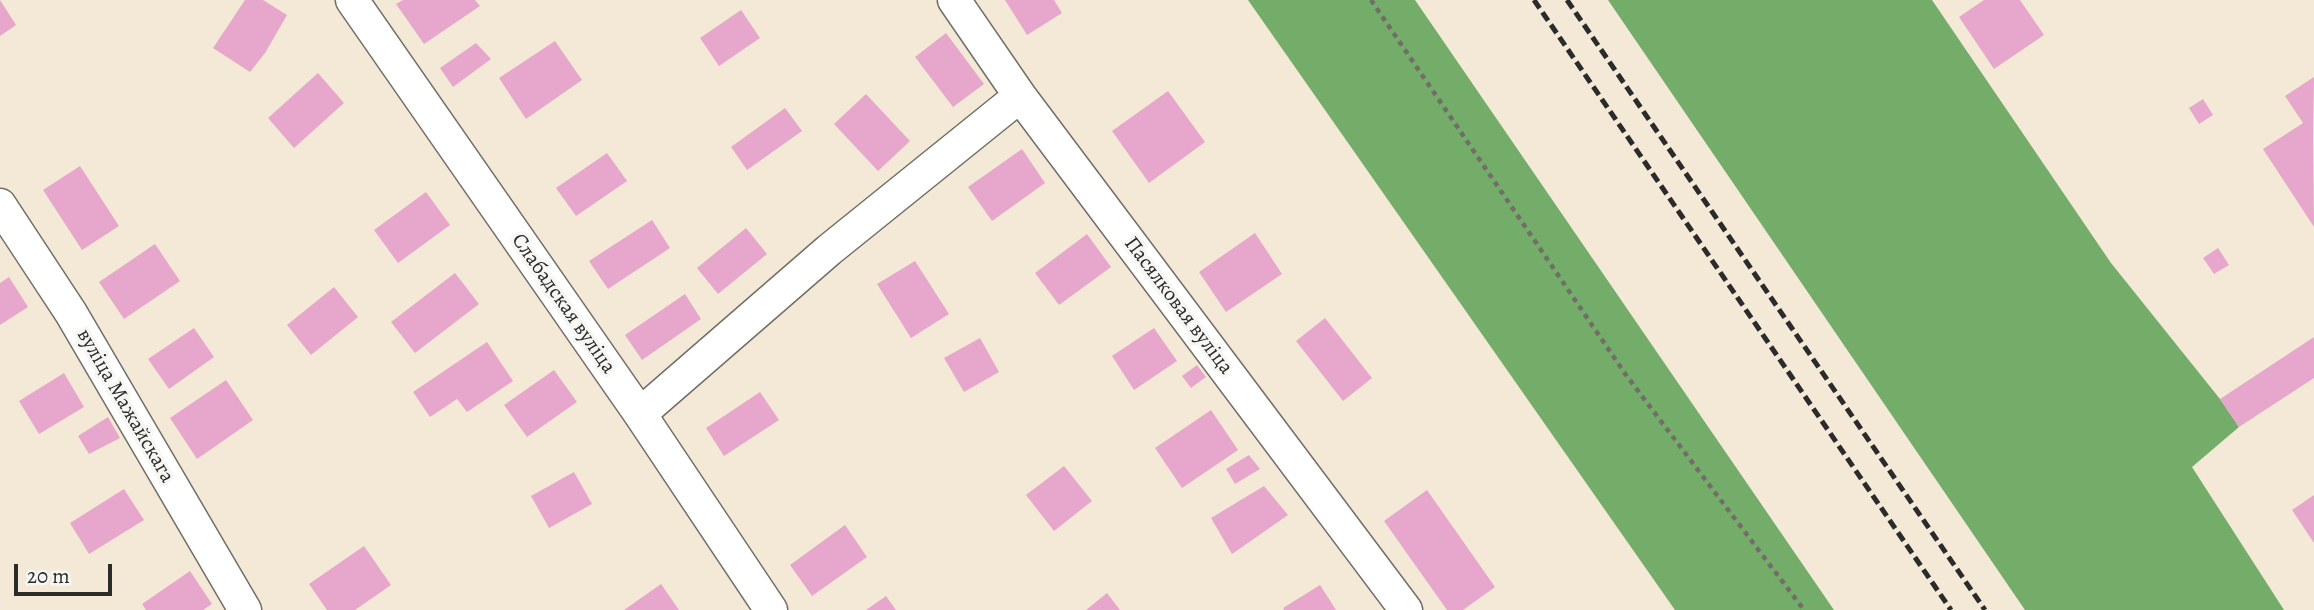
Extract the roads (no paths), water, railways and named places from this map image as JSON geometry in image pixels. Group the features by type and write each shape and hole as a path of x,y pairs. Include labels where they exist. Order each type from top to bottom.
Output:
{"street":[{"name":"Слабадская вуліца","path":"352,0 640,414 771,610"},
{"name":"Пасялковая вуліца","path":"954,0 1020,96 1406,610"},
{"path":"640,414 829,250 1020,96"},
{"name":"вуліца Мажайскага","path":"0,205 71,313 241,609"}],"railway":[{"path":"1534,0 1951,610"},
{"path":"1567,0 1985,610"}]}
